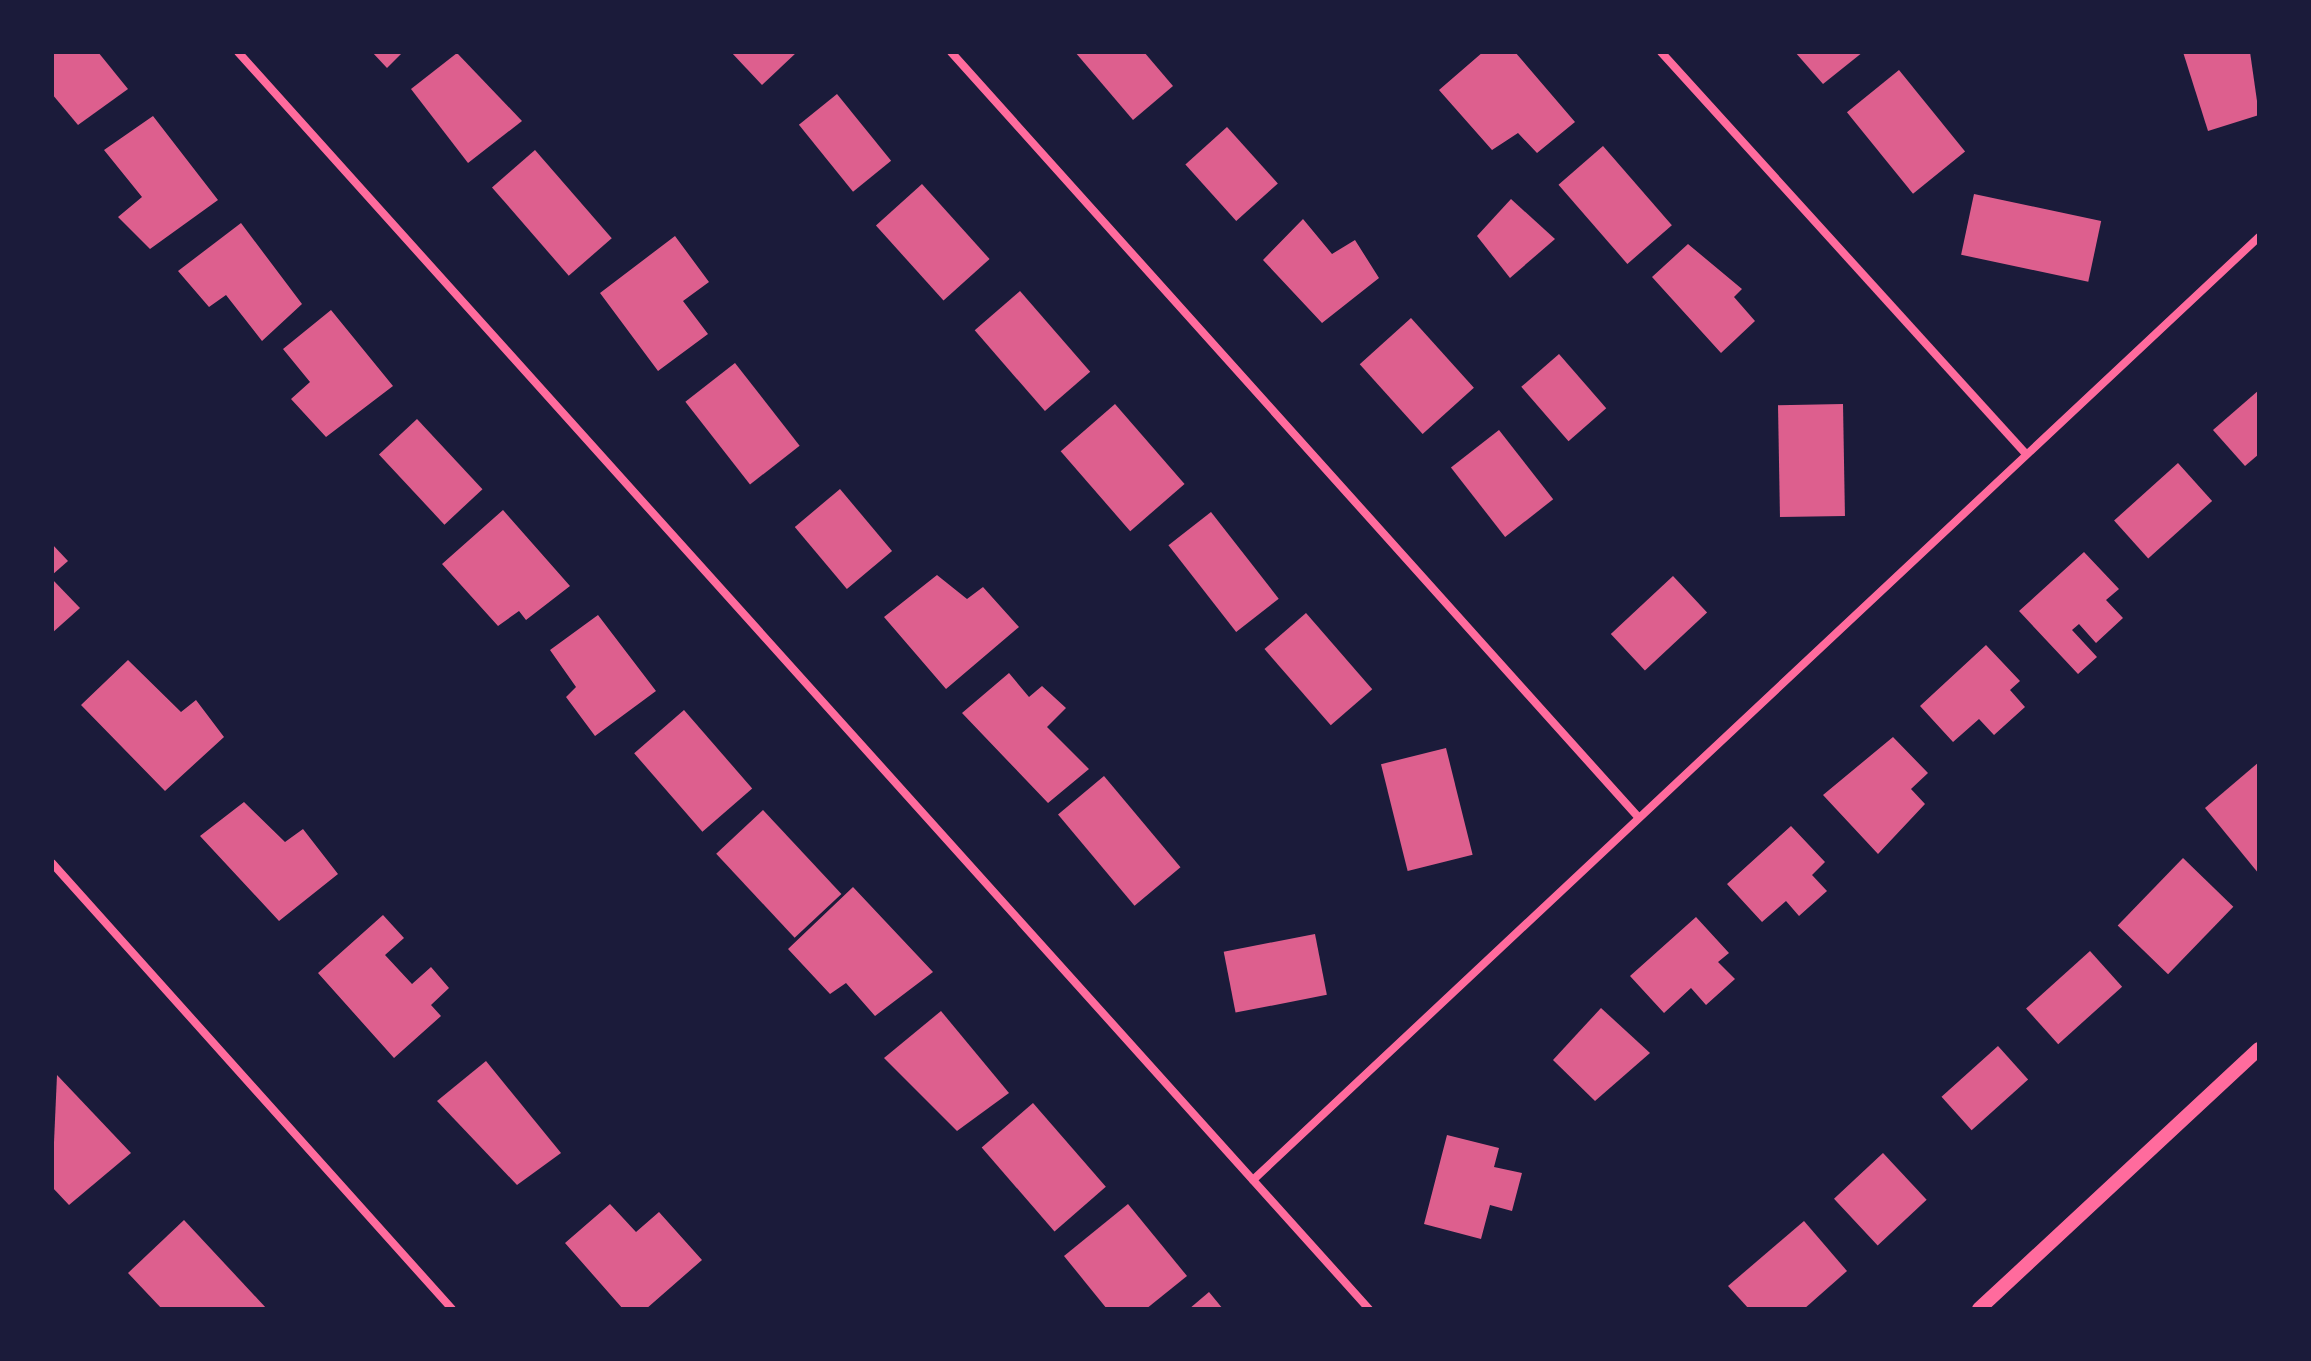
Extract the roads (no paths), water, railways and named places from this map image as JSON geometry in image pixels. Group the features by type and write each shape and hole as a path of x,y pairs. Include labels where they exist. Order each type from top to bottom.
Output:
{"street":[{"path":"238,52 1369,1309"},
{"path":"951,52 1638,817"},
{"path":"1661,52 2026,454"},
{"path":"1253,1180 2259,237"},
{"path":"52,863 452,1309"},
{"path":"1979,1309 2259,1049"}]}
